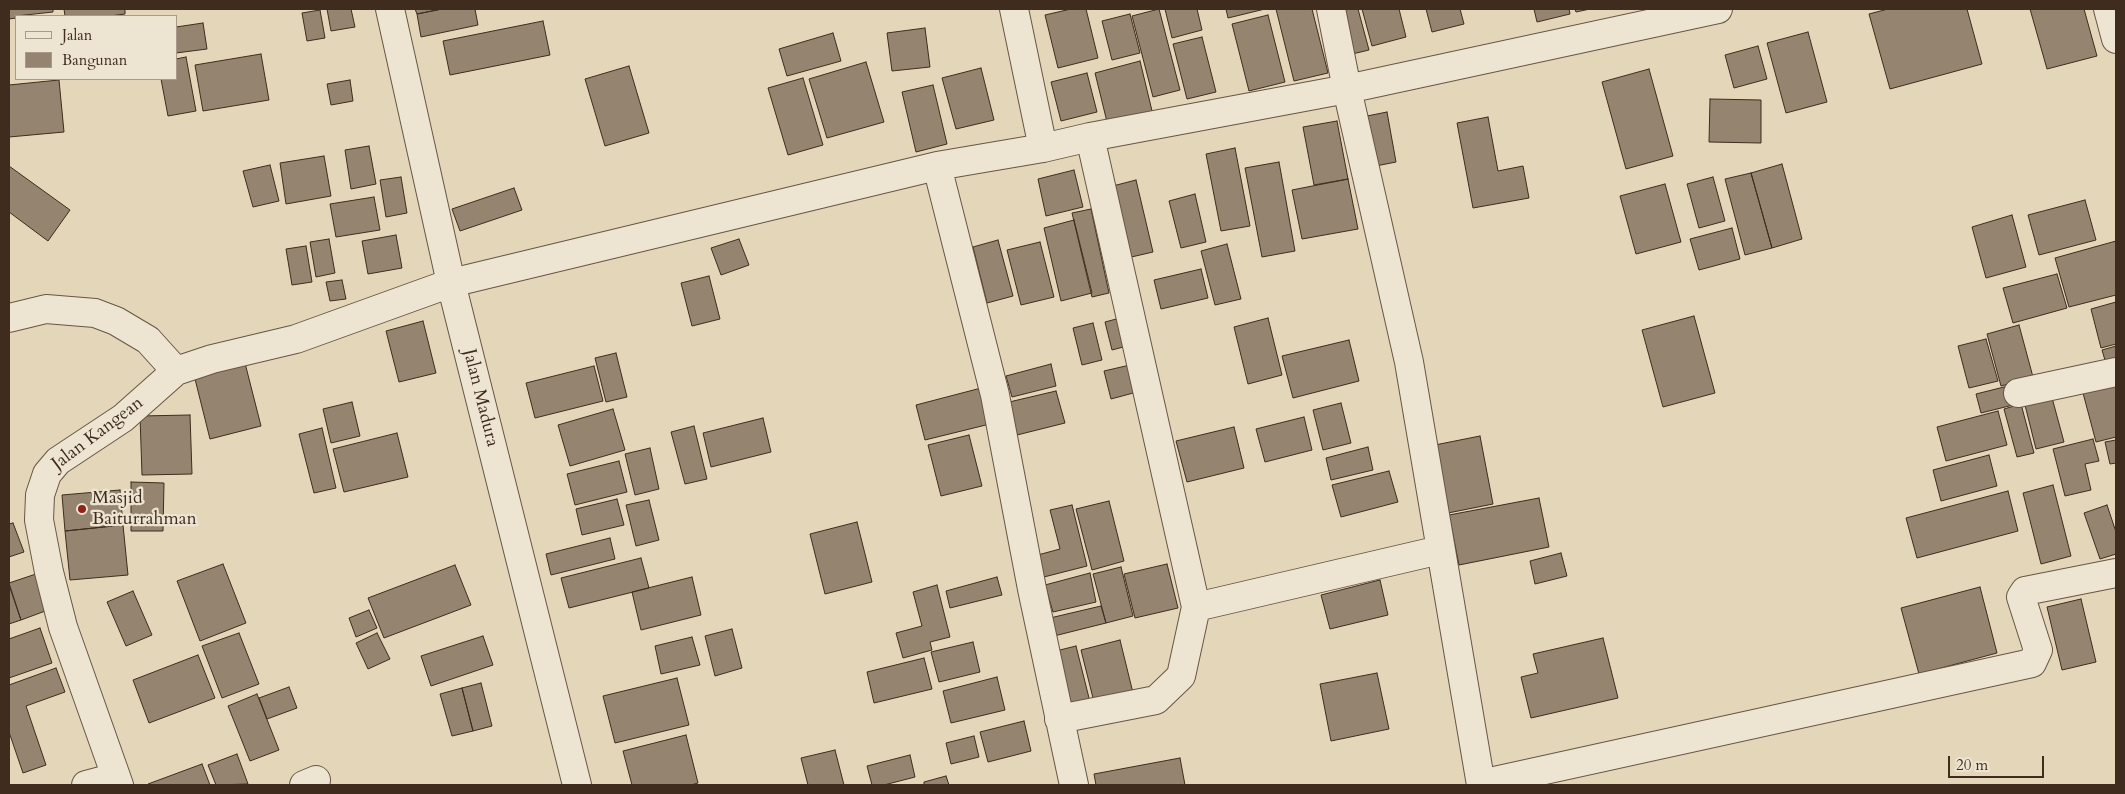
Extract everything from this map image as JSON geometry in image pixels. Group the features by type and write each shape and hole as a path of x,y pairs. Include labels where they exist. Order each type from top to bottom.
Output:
{"street":[{"name":"Jalan Madura","path":"390,9 451,283 577,785"},
{"path":"1014,9 1043,148"},
{"path":"1331,9 1347,89 1409,362 1481,784 2032,663 2038,650 2021,597 2025,591 2116,573"},
{"name":"Jalan Kangean","path":"118,781 63,627 48,572 39,520 40,494 46,474 58,461 123,418 176,371 212,359 296,339 451,283 937,166 1043,148 1090,137 1347,89 1718,9"},
{"path":"2108,9 2116,39"},
{"path":"1059,719 1156,700 1182,676 1196,607 1090,137"},
{"path":"937,166 996,395 1032,589 1074,785"},
{"path":"9,318 46,309 94,313 116,321 148,340 176,371"},
{"path":"2018,393 2116,372"},
{"path":"1196,607 1440,550"},
{"path":"86,785 118,781"}],"building":[{"path":"9,9 53,9 53,12 15,15 15,18 9,19"},
{"path":"64,9 125,9 125,14 118,15 65,15"},
{"path":"327,9 351,9 355,27 331,31"},
{"path":"415,9 442,9 417,14"},
{"path":"442,9 475,9 478,25 421,37 417,14"},
{"path":"1071,9 1086,9 1098,58 1058,68 1045,15"},
{"path":"1159,9 1180,90 1153,97 1132,16"},
{"path":"1165,9 1197,9 1202,30 1172,38"},
{"path":"1226,9 1265,9 1228,18"},
{"path":"1276,9 1312,9 1328,73 1294,81"},
{"path":"1337,9 1358,9 1369,50 1348,55"},
{"path":"1362,9 1399,9 1406,37 1372,46"},
{"path":"1426,9 1460,9 1464,24 1432,32"},
{"path":"1534,9 1569,9 1570,14 1537,22"},
{"path":"1575,9 1590,9 1576,12"},
{"path":"1888,9 1967,9 1982,64 1890,89 1869,14"},
{"path":"2030,9 2084,9 2097,56 2047,69"},
{"path":"320,10 325,38 307,41 302,13"},
{"path":"1130,14 1140,53 1112,60 1102,21"},
{"path":"1268,15 1285,82 1249,91 1232,24"},
{"path":"543,21 550,55 450,75 443,41"},
{"path":"203,23 207,49 178,53 178,27"},
{"path":"925,28 930,67 892,71 887,33"},
{"path":"1808,32 1827,102 1786,113 1767,43"},
{"path":"833,33 841,61 787,76 779,49"},
{"path":"1202,37 1216,92 1187,99 1173,44"},
{"path":"1758,46 1767,79 1734,88 1725,55"},
{"path":"261,54 269,100 203,111 195,65"},
{"path":"186,57 196,111 168,116 161,80 178,80 178,59"},
{"path":"1140,61 1153,115 1108,126 1095,73"},
{"path":"866,62 884,122 827,138 809,79"},
{"path":"629,66 649,133 605,146 585,79"},
{"path":"981,68 994,120 956,129 942,78"},
{"path":"1649,69 1673,156 1626,169 1602,82"},
{"path":"1087,73 1097,112 1061,121 1051,82"},
{"path":"803,78 823,145 788,155 768,88"},
{"path":"59,80 64,132 9,137 9,85"},
{"path":"350,80 353,101 331,105 327,84"},
{"path":"933,85 947,144 916,152 902,92"},
{"path":"1710,99 1761,100 1761,143 1709,142"},
{"path":"1387,112 1396,162 1371,167 1362,117"},
{"path":"1488,117 1498,171 1523,166 1529,198 1473,208 1457,123"},
{"path":"1337,121 1348,179 1314,185 1303,127"},
{"path":"369,146 376,184 351,189 345,150"},
{"path":"1235,148 1250,226 1221,231 1206,154"},
{"path":"324,156 331,196 286,204 280,163"},
{"path":"1279,162 1295,251 1262,257 1245,168"},
{"path":"1782,164 1802,239 1772,248 1751,173"},
{"path":"270,165 279,201 253,207 243,171"},
{"path":"9,166 70,210 48,241 9,212"},
{"path":"1074,170 1083,207 1046,216 1038,179"},
{"path":"1751,173 1772,248 1745,255 1725,179"},
{"path":"401,177 407,213 386,217 380,180"},
{"path":"1713,177 1725,221 1699,228 1687,184"},
{"path":"1348,179 1358,229 1302,239 1292,190"},
{"path":"1136,180 1153,252 1127,258 1109,187"},
{"path":"1665,184 1681,242 1636,254 1620,196"},
{"path":"514,188 522,210 460,231 452,209"},
{"path":"1195,194 1206,242 1181,248 1169,201"},
{"path":"374,197 380,230 336,237 330,204"},
{"path":"2085,200 2096,240 2039,255 2028,215"},
{"path":"1091,209 1109,293 1092,297 1072,213"},
{"path":"2012,215 2026,267 1986,278 1972,227"},
{"path":"1074,220 1092,293 1061,301 1044,228"},
{"path":"1732,228 1740,259 1699,270 1690,239"},
{"path":"396,235 402,268 368,274 362,241"},
{"path":"329,239 335,273 316,277 310,242"},
{"path":"739,239 749,265 721,275 711,248"},
{"path":"998,240 1013,296 987,303 973,247"},
{"path":"2116,241 2116,295 2069,307 2055,258"},
{"path":"1040,242 1054,297 1021,305 1007,250"},
{"path":"1227,244 1241,299 1215,305 1201,251"},
{"path":"306,246 312,282 292,285 286,249"},
{"path":"1201,269 1208,298 1161,309 1154,280"},
{"path":"2057,274 2067,308 2013,323 2003,288"},
{"path":"709,276 720,319 692,326 681,283"},
{"path":"342,280 346,299 330,301 326,282"},
{"path":"2116,302 2116,344 2101,348 2091,309"},
{"path":"1694,316 1715,393 1663,407 1642,330"},
{"path":"1120,318 1127,346 1112,350 1105,322"},
{"path":"1268,318 1282,375 1248,384 1234,327"},
{"path":"423,321 436,373 399,382 386,331"},
{"path":"1093,323 1102,360 1082,365 1073,328"},
{"path":"2019,325 2033,377 2001,386 1987,334"},
{"path":"1986,339 1998,381 1969,388 1958,346"},
{"path":"1349,340 1359,381 1293,398 1282,356"},
{"path":"2116,346 2116,365 2107,367 2102,350"},
{"path":"616,353 627,397 606,402 595,358"},
{"path":"245,363 261,426 210,439 194,375"},
{"path":"1051,364 1056,386 1012,397 1006,376"},
{"path":"1130,365 1137,392 1111,399 1104,371"},
{"path":"594,366 603,401 535,418 526,383"},
{"path":"2116,384 2116,437 2096,442 2083,393"},
{"path":"2012,385 2017,404 1981,413 1976,394"},
{"path":"985,387 994,423 925,440 916,405"},
{"path":"1056,391 1065,423 1013,436 1005,403"},
{"path":"2051,394 2064,442 2036,449 2024,401"},
{"path":"352,402 360,436 331,443 323,409"},
{"path":"1341,403 1351,443 1323,450 1313,410"},
{"path":"2021,404 2034,453 2017,457 2004,409"},
{"path":"613,409 625,450 570,466 558,425"},
{"path":"1998,411 2007,445 1946,461 1937,427"},
{"path":"190,415 192,474 142,475 140,416"},
{"path":"1304,417 1312,450 1265,462 1256,429"},
{"path":"763,418 771,452 711,467 703,433"},
{"path":"694,426 707,479 685,484 671,432"},
{"path":"1234,427 1244,468 1187,482 1176,441"},
{"path":"322,428 336,488 314,493 299,434"},
{"path":"397,433 408,477 344,492 333,449"},
{"path":"969,435 982,486 941,496 928,445"},
{"path":"1480,436 1493,504 1448,513 1435,445"},
{"path":"2093,439 2099,461 2085,464 2091,490 2065,496 2053,449"},
{"path":"2116,440 2116,463 2110,464 2105,442"},
{"path":"1368,447 1373,470 1331,480 1326,458"},
{"path":"650,448 659,489 635,495 625,454"},
{"path":"1989,455 1997,486 1941,501 1933,470"},
{"path":"619,461 627,492 575,505 567,474"},
{"path":"1389,471 1398,502 1341,517 1332,485"},
{"path":"131,482 164,483 163,531 131,531"},
{"path":"2053,485 2071,556 2041,564 2023,493"},
{"path":"120,490 123,525 65,531 62,495"},
{"path":"2008,491 2018,531 1917,558 1906,518"},
{"path":"1539,498 1549,547 1459,565 1449,515"},
{"path":"617,499 624,525 582,535 576,509"},
{"path":"649,500 659,540 636,546 626,505"},
{"path":"1109,501 1124,561 1092,570 1076,509"},
{"path":"1072,505 1087,566 1040,578 1034,556 1060,549 1050,510"},
{"path":"2107,505 2116,532 2116,554 2100,559 2084,513"},
{"path":"857,522 872,582 825,594 810,534"},
{"path":"13,523 24,552 9,557 9,524"},
{"path":"123,525 128,575 70,580 65,531"},
{"path":"610,538 615,559 551,575 546,554"},
{"path":"1561,553 1567,576 1535,584 1530,561"},
{"path":"641,558 649,588 569,608 561,578"},
{"path":"223,564 246,623 200,641 177,581"},
{"path":"1167,564 1178,608 1135,618 1124,574"},
{"path":"455,565 471,605 384,638 368,598"},
{"path":"1121,567 1133,616 1106,623 1093,574"},
{"path":"1090,573 1096,602 1053,612 1045,585"},
{"path":"36,574 48,610 21,620 9,583"},
{"path":"692,577 701,615 641,630 632,592"},
{"path":"997,577 1002,595 950,608 946,591"},
{"path":"1380,580 1388,615 1330,629 1321,595"},
{"path":"9,585 21,620 9,624"},
{"path":"937,585 950,637 930,642 932,650 903,658 896,633 922,626 913,592"},
{"path":"1980,587 1997,653 1919,674 1901,608"},
{"path":"133,591 152,635 126,646 107,602"},
{"path":"2081,599 2096,662 2062,670 2047,607"},
{"path":"1101,606 1106,623 1054,636 1050,618"},
{"path":"369,610 377,628 356,637 349,618"},
{"path":"40,628 52,663 9,678 9,639"},
{"path":"732,629 742,668 715,676 705,636"},
{"path":"239,633 259,684 222,698 202,646"},
{"path":"377,633 390,659 368,669 356,643"},
{"path":"483,636 493,665 431,686 421,656"},
{"path":"692,637 700,665 661,674 655,646"},
{"path":"1603,638 1618,698 1531,718 1521,677 1538,673 1533,654"},
{"path":"1120,640 1134,697 1095,706 1081,650"},
{"path":"973,642 980,672 939,682 931,652"},
{"path":"1076,646 1091,706 1068,712 1052,652"},
{"path":"198,655 215,698 149,723 133,680"},
{"path":"924,658 932,689 874,703 867,672"},
{"path":"56,668 65,692 26,706 46,765 23,773 9,732 9,685"},
{"path":"1377,673 1389,729 1331,741 1320,684"},
{"path":"997,677 1005,710 951,723 943,691"},
{"path":"677,678 689,725 615,743 603,696"},
{"path":"481,683 492,726 473,731 462,688"},
{"path":"289,687 297,708 267,719 259,698"},
{"path":"462,688 473,731 452,736 440,694"},
{"path":"257,694 279,750 250,761 228,706"},
{"path":"1024,721 1031,751 988,762 980,732"},
{"path":"686,735 698,783 691,785 632,785 623,751"},
{"path":"974,736 979,757 951,764 946,743"},
{"path":"835,750 844,785 808,785 801,758"},
{"path":"237,754 248,784 216,785 208,765"},
{"path":"910,755 915,777 884,785 872,785 867,766"},
{"path":"1180,758 1185,785 1096,785 1094,774"},
{"path":"202,764 210,785 148,784"},
{"path":"946,776 949,785 924,785 924,782"}],"place":[{"name":"Masjid Baiturrahman","path":"82,509"}]}
